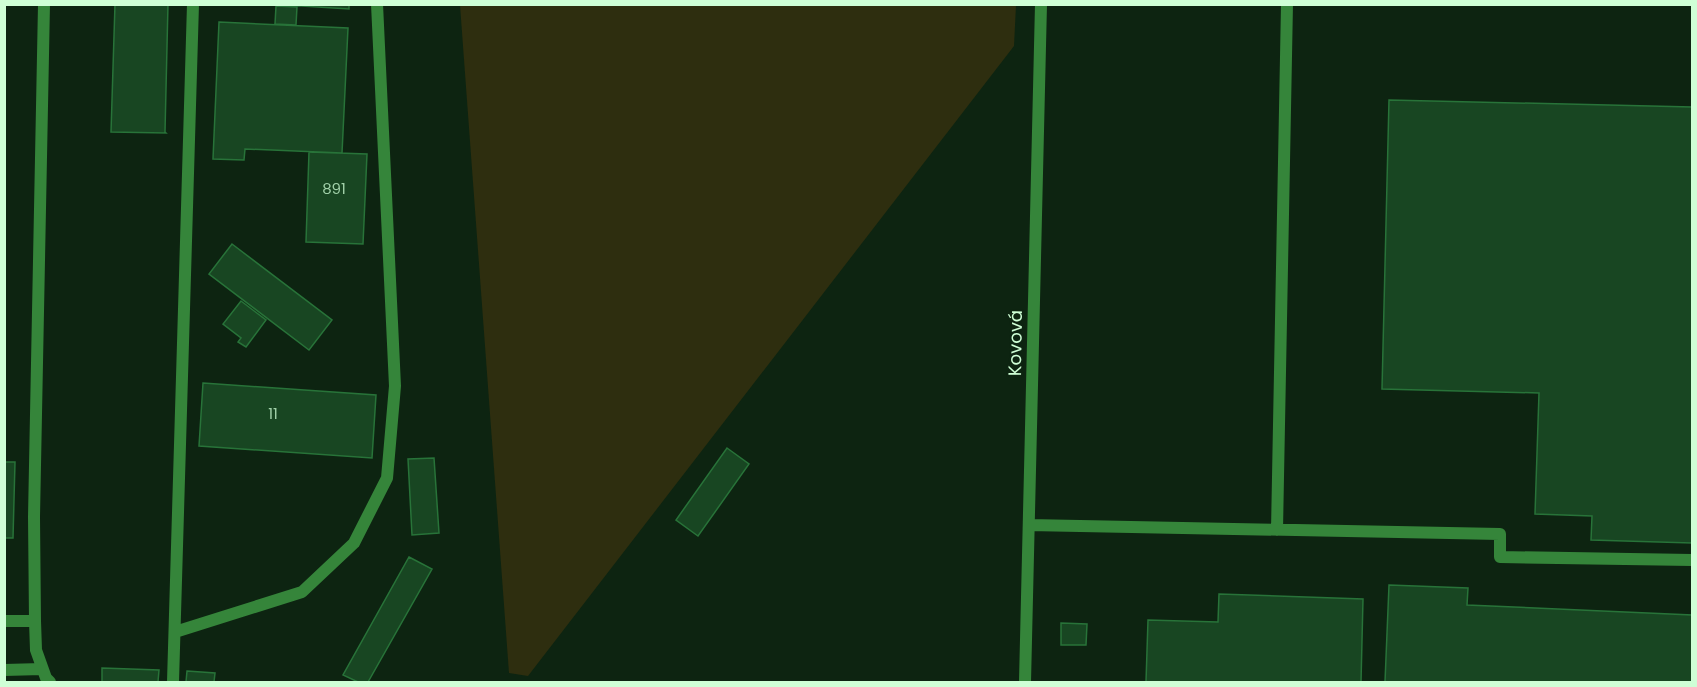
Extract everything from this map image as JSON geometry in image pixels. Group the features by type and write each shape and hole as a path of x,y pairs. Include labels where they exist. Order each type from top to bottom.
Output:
{"lane":[{"path":"44,4 35,621 36,650 42,669 50,682"},
{"path":"173,682 193,4"},
{"path":"175,632 302,592 354,543 387,478 395,386 377,4"},
{"name":"Kovová","path":"1025,682 1041,4"},
{"path":"1277,530 1287,4"},
{"path":"1029,525 1500,534 1500,556 1692,560"},
{"path":"4,621 35,621"},
{"path":"4,670 42,669"}],"shaded area":[{"path":"460,5 1016,5 1014,46 528,676 509,673"}],"building":[{"path":"115,4 168,4 166,133 111,132"},
{"path":"269,4 349,4 349,9"},
{"path":"276,6 297,7 296,25 275,24"},
{"path":"219,22 348,28 342,153 245,149 244,160 213,159"},
{"path":"1389,100 1692,107 1692,543 1591,540 1592,516 1535,514 1539,393 1382,389"},
{"path":"309,152 367,154 363,244 306,242"},
{"path":"232,244 332,320 309,350 209,274"},
{"path":"241,301 266,320 246,347 238,342 241,338 223,324"},
{"path":"203,383 376,395 372,458 199,446"},
{"path":"727,448 749,464 698,536 676,520"},
{"path":"434,458 439,533 412,535 408,459"},
{"path":"4,462 15,462 13,538 4,538"},
{"path":"409,557 432,569 368,682 358,682 343,675"},
{"path":"1389,585 1468,588 1467,605 1692,615 1692,682 1385,682"},
{"path":"1219,594 1363,599 1361,682 1146,682 1148,620 1218,622"},
{"path":"1061,623 1087,624 1086,645 1061,645"},
{"path":"102,668 159,670 158,682 102,682"},
{"path":"187,671 215,673 214,682 186,682"}]}
